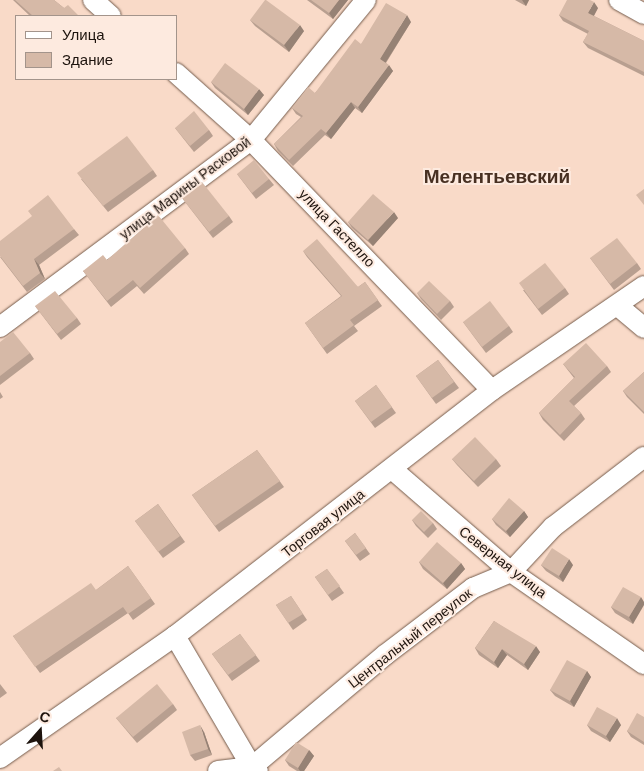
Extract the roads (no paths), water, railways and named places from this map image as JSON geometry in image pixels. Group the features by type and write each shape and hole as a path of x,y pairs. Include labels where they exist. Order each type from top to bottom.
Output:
{"street":[{"path":"93,0 110,15"},
{"name":"улица Марины Расковой","path":"0,327 251,140 366,0"},
{"path":"619,0 644,14"},
{"name":"улица Гастелло","path":"178,75 251,140 492,390"},
{"name":"Торговая улица","path":"0,758 175,636 492,390 618,306 644,286"},
{"path":"618,306 644,328"},
{"name":"Центральный переулок","path":"255,769 385,655 473,588 511,572 554,527 644,457"},
{"name":"Северная улица","path":"392,469 511,572 644,664"},
{"path":"175,636 255,769 218,771"}],"district":[{"name":"Мелентьевский","path":"497,177"}]}
